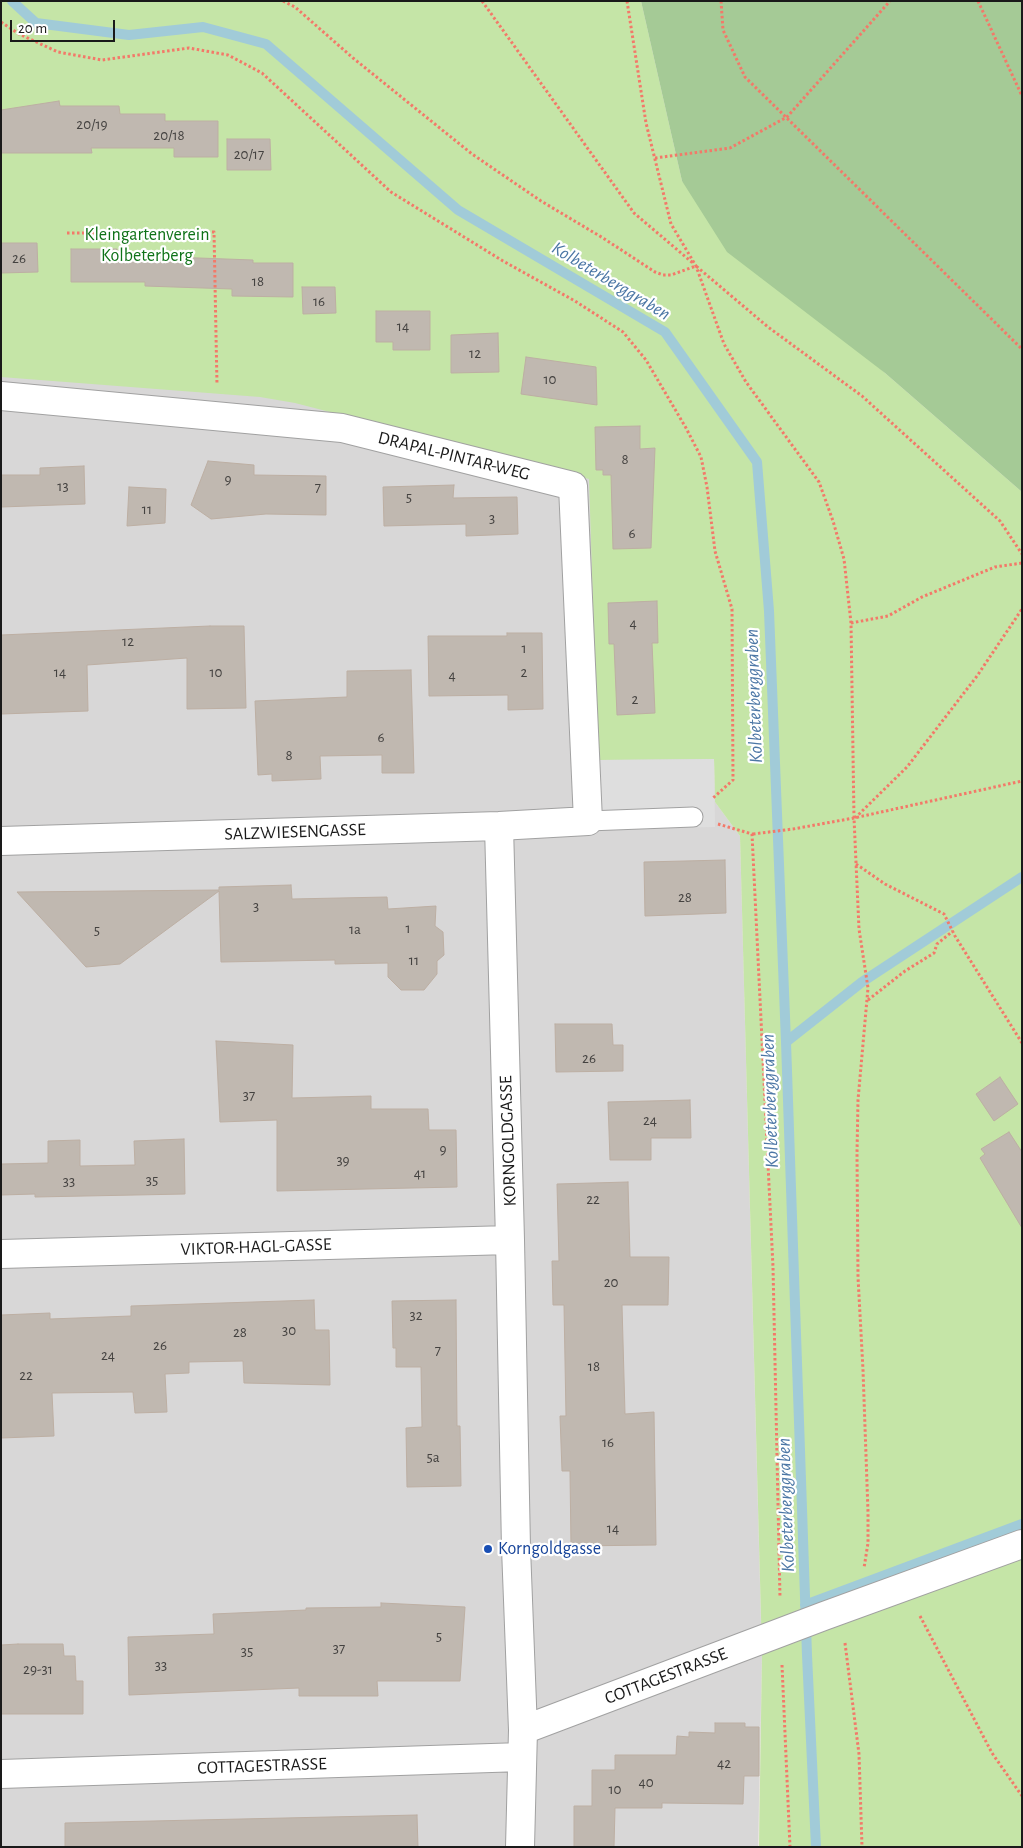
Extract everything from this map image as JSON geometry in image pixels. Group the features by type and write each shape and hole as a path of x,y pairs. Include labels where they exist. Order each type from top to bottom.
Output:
{"street":[{"name":"DRAPAL-PINTAR-WEG","path":"1,396 342,428 573,486 588,821"},
{"name":"SALZWIESENGASSE","path":"1,840 499,826 588,821"},
{"name":"KORNGOLDGASSE","path":"499,826 516,1548 523,1730 520,1847"},
{"name":"VIKTOR-HAGL-GASSE","path":"1,1254 510,1240"},
{"path":"852,1606 1022,1544"},
{"name":"COTTAGESTRASSE","path":"523,1730 852,1606"},
{"name":"COTTAGESTRASSE","path":"1,1774 522,1758"}],"lane":[{"path":"588,821 693,817"}],"path":[{"path":"284,1 295,7 353,58 472,154 541,201 603,238 654,272 671,275 696,266"},
{"path":"482,1 634,213 768,327 862,396 1000,520 1022,554"},
{"path":"627,1 646,122 671,224 696,266 724,344 746,382 819,482 844,559 851,623 854,818 859,929 868,988 858,1100 856,1220 868,1543 863,1574 852,1606 842,1626 859,1754 862,1847"},
{"path":"721,1 723,30 745,77 1022,349"},
{"path":"654,158 730,148 786,117 890,1"},
{"path":"978,1 1022,96"},
{"path":"1,22 19,34 58,52 102,60 189,48 228,55 262,73 391,192 624,332 646,360 701,457 716,551 732,609 732,780 693,817"},
{"path":"67,234 214,232 217,416"},
{"path":"851,623 888,616 922,597 995,567 1022,563"},
{"path":"854,818 907,767 977,676 1022,609"},
{"path":"693,817 752,834 854,818 1022,781"},
{"path":"752,834 773,1267 781,1632 790,1847"},
{"path":"856,864 885,884 944,914 955,936 1022,1042"},
{"path":"868,1000 905,971 934,953 937,944 953,929"},
{"path":"905,1587 992,1753 1022,1796"}],"shaded area":[{"path":"1,67 592,351 714,759 715,802 740,836 761,1622 1022,1530 762,1654 758,1847 1,1847"},
{"path":"714,759 715,827 600,829 598,760"}],"green space":[{"name":"Kleingartenverein Kolbeterberg","path":"1,1 641,1 682,181 885,373 1022,492 1022,1847 759,1847 762,1654 740,836 715,802 714,759 598,760 589,479 295,403 260,397 1,377"},
{"path":"641,1 1022,1 1022,492 885,373 727,252 682,181"}],"building":[{"path":"59,101 60,106 119,106 120,114 165,114 165,121 218,121 218,157 174,157 174,148 91,148 92,153 1,153 1,110"},
{"path":"227,139 270,139 271,170 227,170"},
{"path":"1,243 37,243 38,272 1,273"},
{"path":"71,249 117,249 117,255 253,260 253,263 293,263 293,297 232,296 232,289 145,286 145,282 71,282"},
{"path":"302,287 335,287 336,313 303,314"},
{"path":"376,311 430,311 430,350 393,350 393,342 376,342"},
{"path":"498,333 499,372 451,373 451,335"},
{"path":"526,357 596,367 597,405 521,394"},
{"path":"640,426 640,449 655,448 651,548 613,549 611,475 603,475 603,470 596,470 595,427"},
{"path":"208,461 254,465 254,475 326,476 326,515 266,514 211,519 191,505"},
{"path":"84,466 85,504 1,507 1,475 40,475 40,468"},
{"path":"454,485 453,498 517,497 518,534 466,536 466,524 384,526 383,487"},
{"path":"129,487 166,489 165,523 127,526"},
{"path":"657,601 658,643 652,643 655,713 617,715 614,644 609,644 608,603"},
{"path":"244,626 246,708 187,709 187,658 87,665 88,711 1,714 1,635"},
{"path":"507,633 542,633 543,709 508,710 508,695 429,696 428,636 507,636"},
{"path":"411,670 414,773 382,773 382,755 320,756 321,779 272,781 272,774 258,775 255,701 347,697 347,671"},
{"path":"725,860 726,913 645,916 644,862"},
{"path":"291,885 292,899 387,897 388,909 436,906 435,926 443,932 444,955 437,961 437,974 424,990 401,990 388,977 388,963 335,964 335,960 221,962 219,891 120,964 86,967 17,892 219,890 219,887"},
{"path":"555,1024 612,1024 613,1045 623,1045 623,1071 556,1072"},
{"path":"216,1041 293,1045 292,1098 371,1096 371,1109 428,1109 429,1130 456,1130 457,1187 277,1191 277,1120 220,1122"},
{"path":"1000,1077 1018,1104 994,1121 976,1094"},
{"path":"690,1100 691,1138 651,1138 651,1160 610,1160 608,1102"},
{"path":"1009,1132 1022,1152 1022,1228 980,1158 985,1154 981,1149"},
{"path":"184,1139 185,1194 35,1197 35,1194 1,1195 1,1164 48,1163 48,1141 80,1140 80,1166 135,1165 134,1141"},
{"path":"628,1182 630,1257 669,1257 668,1305 622,1305 625,1414 654,1412 656,1545 571,1546 570,1471 562,1471 560,1416 566,1416 564,1305 553,1305 552,1261 559,1261 557,1184"},
{"path":"314,1300 315,1330 329,1330 330,1385 244,1383 243,1361 189,1362 189,1373 165,1374 167,1412 135,1413 133,1392 52,1393 54,1436 1,1438 1,1315 50,1313 50,1319 131,1316 131,1306"},
{"path":"456,1300 457,1426 460,1426 461,1486 407,1487 406,1428 422,1427 421,1367 396,1367 396,1348 393,1348 392,1301"},
{"path":"381,1603 465,1607 460,1681 377,1681 378,1696 299,1696 299,1688 129,1695 128,1637 214,1634 213,1614 306,1610 306,1608 381,1607"},
{"path":"63,1644 64,1656 75,1656 76,1681 83,1681 83,1714 1,1714 1,1645"},
{"path":"715,1723 745,1723 745,1727 759,1727 759,1776 744,1776 743,1804 662,1803 662,1808 615,1808 614,1847 574,1847 574,1806 592,1806 592,1770 615,1770 615,1755 676,1755 677,1736 689,1737 689,1732 715,1733"},
{"path":"417,1815 418,1847 65,1847 65,1823"}],"waterway":[{"name":"Kolbeterberggraben","path":"12,1 36,23 129,35 203,27 266,44 458,210 665,332 757,462 769,611 807,1655 816,1847"},
{"path":"786,1042 862,982 1022,877"},
{"path":"805,1605 1022,1524"}],"place":[{"name":"Korngoldgasse","path":"488,1549"}]}
